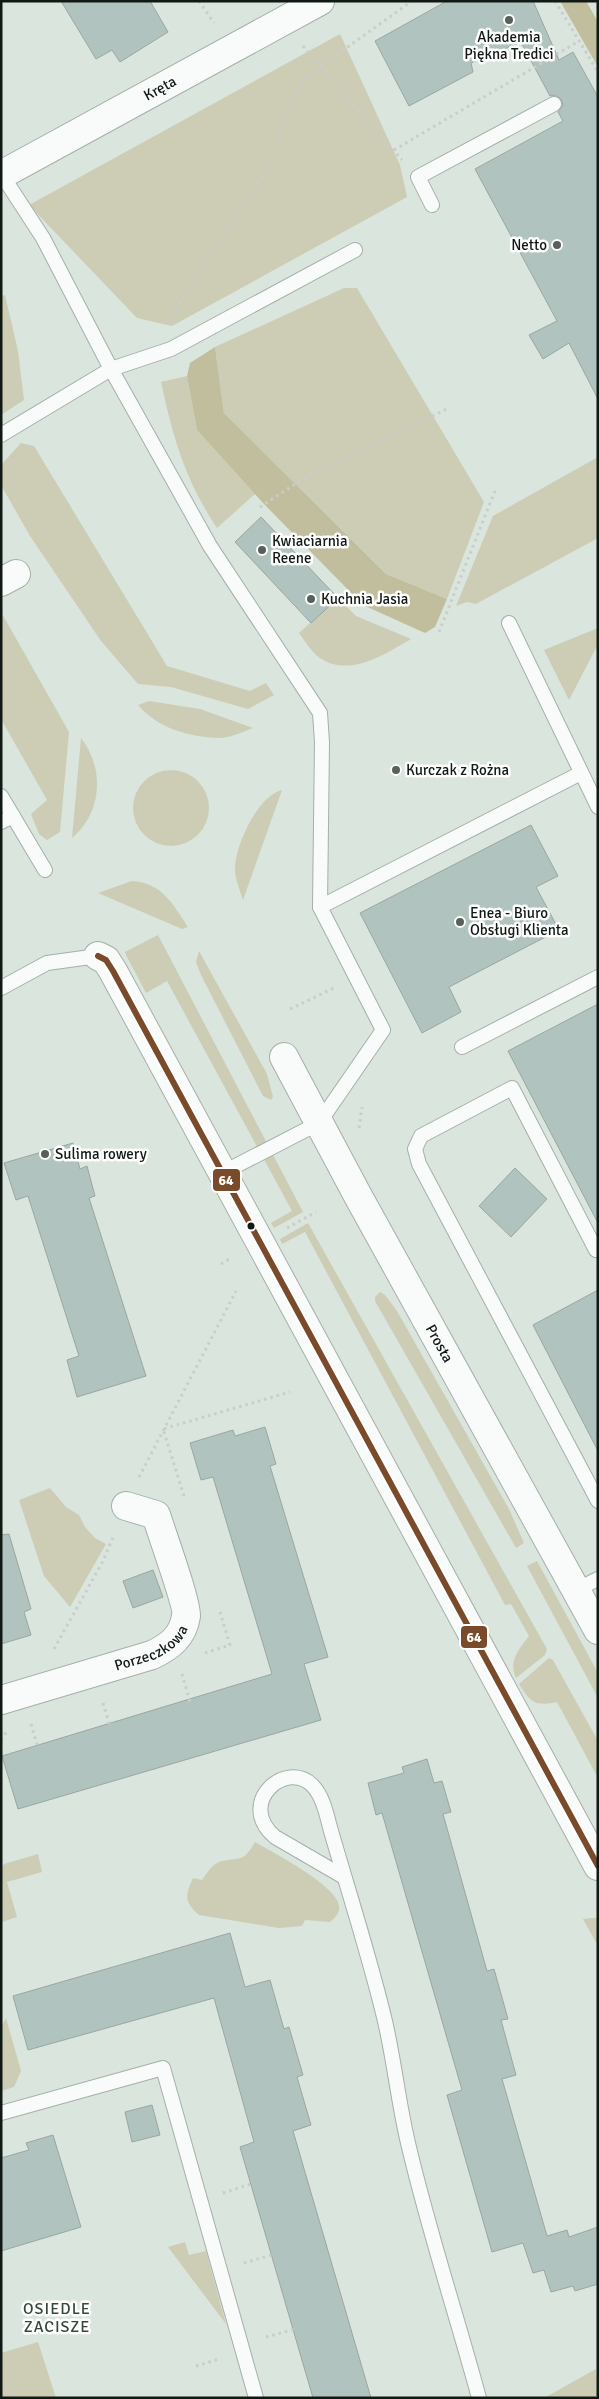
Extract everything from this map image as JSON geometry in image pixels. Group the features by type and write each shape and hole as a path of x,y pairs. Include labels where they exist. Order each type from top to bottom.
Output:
{"street":[{"name":"Kręta","path":"2,175 320,1"},
{"path":"98,956 106,960 110,966 598,1866"},
{"name":"Prosta","path":"284,1057 319,1123 587,1585 598,1630"},
{"name":"Porzeczkowa","path":"1,1700 152,1655 169,1646 182,1631 187,1614 156,1516 126,1506"}],"lane":[{"path":"432,205 418,177 554,104"},
{"path":"2,175 43,238 111,369 210,546 320,713 322,742 320,907 383,1030 319,1123 222,1173"},
{"path":"1,435 111,369 172,349 356,250"},
{"path":"509,623 598,807"},
{"path":"320,907 582,773"},
{"path":"1,796 7,819 45,870"},
{"path":"1,988 47,963 98,956"},
{"path":"462,1047 598,977"},
{"path":"596,1250 512,1088 421,1136 415,1149 419,1164 598,1501"},
{"path":"344,1877 275,1837 266,1829 261,1817 260,1803 265,1791 273,1784 295,1778 304,1780 313,1786 323,1804 344,1877 384,2018 408,2143 480,2398"},
{"path":"1,2113 163,2068 256,2398"}],"path":[{"path":"172,349 173,314 226,230 272,163 296,90 321,66 412,1"},
{"path":"555,1 598,72"},
{"path":"282,22 418,177"},
{"path":"394,150 579,41"},
{"path":"260,508 309,475 447,409"},
{"path":"439,632 495,491"},
{"path":"290,1009 355,977"},
{"path":"296,1223 316,1212"},
{"path":"163,1429 290,1392"},
{"path":"180,1670 190,1702"},
{"path":"101,1694 110,1726"},
{"path":"29,1716 38,1748"},
{"path":"201,2200 254,2183"},
{"path":"242,2264 275,2254"},
{"path":"265,2337 296,2329"},
{"path":"196,2366 223,2358"}],"green space":[{"path":"340,34 400,165 407,197 172,326 137,318 29,205"},
{"path":"344,288 357,288 484,502 447,599 386,574 224,413 215,347"},
{"path":"5,295 18,351 24,400 1,415 1,296"},
{"path":"187,376 197,430 255,494 217,528 196,493 188,475 170,421 161,382"},
{"path":"21,443 34,446 167,666 250,691 266,683 274,695 248,709 171,687 138,684 101,641 30,536 1,485 1,465"},
{"path":"598,457 598,538 476,604 467,602 456,606 493,516"},
{"path":"338,598 356,616 411,639 377,658 365,662 340,665 328,662 316,655 299,633"},
{"path":"1,612 69,732 60,832 47,840 39,834 31,814 47,800 1,719"},
{"path":"598,628 598,644 569,700 544,650"},
{"path":"149,701 200,709 253,728 223,738 196,736 164,725 155,720 138,705"},
{"path":"81,738 89,750 94,763 97,790 89,816 82,828 72,838"},
{"path":"171,770 186,773 198,781 206,793 209,808 206,823 198,835 186,843 171,846 156,843 144,835 136,823 133,808 136,793 144,781 156,773"},
{"path":"282,790 243,900 236,879 235,866 244,833 257,810 273,794"},
{"path":"132,881 159,890 172,903 188,927 182,929 98,893"},
{"path":"158,935 303,1212 274,1228 271,1223 292,1211 167,981 146,993 126,955 125,952"},
{"path":"199,951 267,1074 273,1097 271,1100 263,1096 201,975 196,962"},
{"path":"308,1223 547,1649 545,1655 516,1678 513,1666 514,1661 518,1651 529,1636 511,1604 505,1605 305,1232 282,1244 280,1239"},
{"path":"380,1292 385,1295 397,1311 509,1509 524,1543 516,1548 375,1301 375,1297"},
{"path":"50,1488 66,1507 79,1515 85,1527 95,1538 106,1544 70,1607 44,1576 19,1500"},
{"path":"537,1561 598,1673 598,1698 527,1566"},
{"path":"549,1658 553,1660 598,1741 598,1778 557,1702 543,1704 534,1702 526,1695 519,1684"},
{"path":"255,1842 303,1870 328,1889 336,1898 339,1906 338,1913 334,1919 330,1922 305,1920 302,1926 279,1928 199,1915 187,1898 193,1878 202,1880 216,1863 239,1859 245,1856"},
{"path":"38,1854 42,1872 7,1882 17,1917 2,1922 1,1867 4,1864"},
{"path":"598,1918 598,1946 583,1919"},
{"path":"6,2018 21,2071 14,2087 1,2091 1,2027"},
{"path":"185,2242 189,2255 206,2251 226,2324 168,2247"},
{"path":"38,2342 56,2398 1,2398 1,2353"},
{"path":"596,2369 598,2395 593,2398 544,2398"}],"shaded area":[{"path":"560,1 586,1 598,22 598,67"},
{"path":"215,347 224,413 386,574 447,599 435,627 425,633 363,605 264,504 197,430 187,376 190,363"}],"building":[{"path":"61,1 150,1 168,32 120,62 112,50 96,59"},
{"name":"Netto","path":"447,1 533,1 559,60 573,52 598,97 598,399 569,343 543,359 529,335 557,321 475,169 563,121 558,112 563,105 561,99 555,95 550,96 521,42 471,63 473,72 409,106 375,41"},
{"path":"261,517 338,598 311,623 235,542"},
{"name":"Enea - Biuro Obsługi Klienta","path":"531,825 558,876 536,887 559,930 449,987 461,1012 422,1033 360,913"},
{"path":"598,1004 598,1223 508,1051"},
{"path":"73,1143 80,1169 87,1166 95,1196 89,1198 146,1376 77,1397 67,1360 79,1356 28,1196 16,1200 4,1163"},
{"path":"515,1168 547,1199 511,1237 479,1206"},
{"path":"598,1290 598,1451 533,1325"},
{"path":"265,1427 276,1464 270,1466 328,1657 304,1664 321,1720 18,1809 2,1756 272,1674 213,1477 201,1480 190,1443 233,1430 235,1436"},
{"path":"9,1534 31,1609 24,1612 31,1635 1,1644 1,1535"},
{"path":"153,1570 163,1597 133,1608 123,1581"},
{"path":"427,1759 434,1783 442,1781 451,1812 443,1814 487,1971 494,1969 508,2019 501,2020 516,2075 502,2079 547,2236 567,2230 569,2237 598,2227 598,2284 575,2291 573,2286 551,2292 544,2270 533,2273 523,2243 492,2252 447,2095 462,2090 382,1813 376,1815 368,1783 404,1773 402,1767"},
{"path":"230,1933 245,1987 270,1980 284,2029 289,2027 303,2075 297,2077 311,2125 293,2131 371,2398 313,2398 240,2147 254,2142 214,1998 28,2050 13,1996"},
{"path":"152,2105 160,2135 132,2142 125,2112"},
{"path":"53,2135 81,2227 1,2251 1,2158 29,2150 26,2143"}],"transit line":[{"name":"64","path":"98,956 106,960 113,971 598,1866"}],"place":[{"name":"Akademia Piękna Tredici","path":"509,20"},
{"name":"Netto","path":"557,245"},
{"name":"Kwiaciarnia Reene","path":"262,550"},
{"name":"Kuchnia Jasia","path":"311,599"},
{"name":"Kurczak z Rożna","path":"396,770"},
{"name":"Enea - Biuro Obsługi Klienta","path":"460,922"},
{"name":"Sulima rowery","path":"45,1154"}],"district":[{"name":"OSIEDLE ZACISZE","path":"57,2318"}]}
